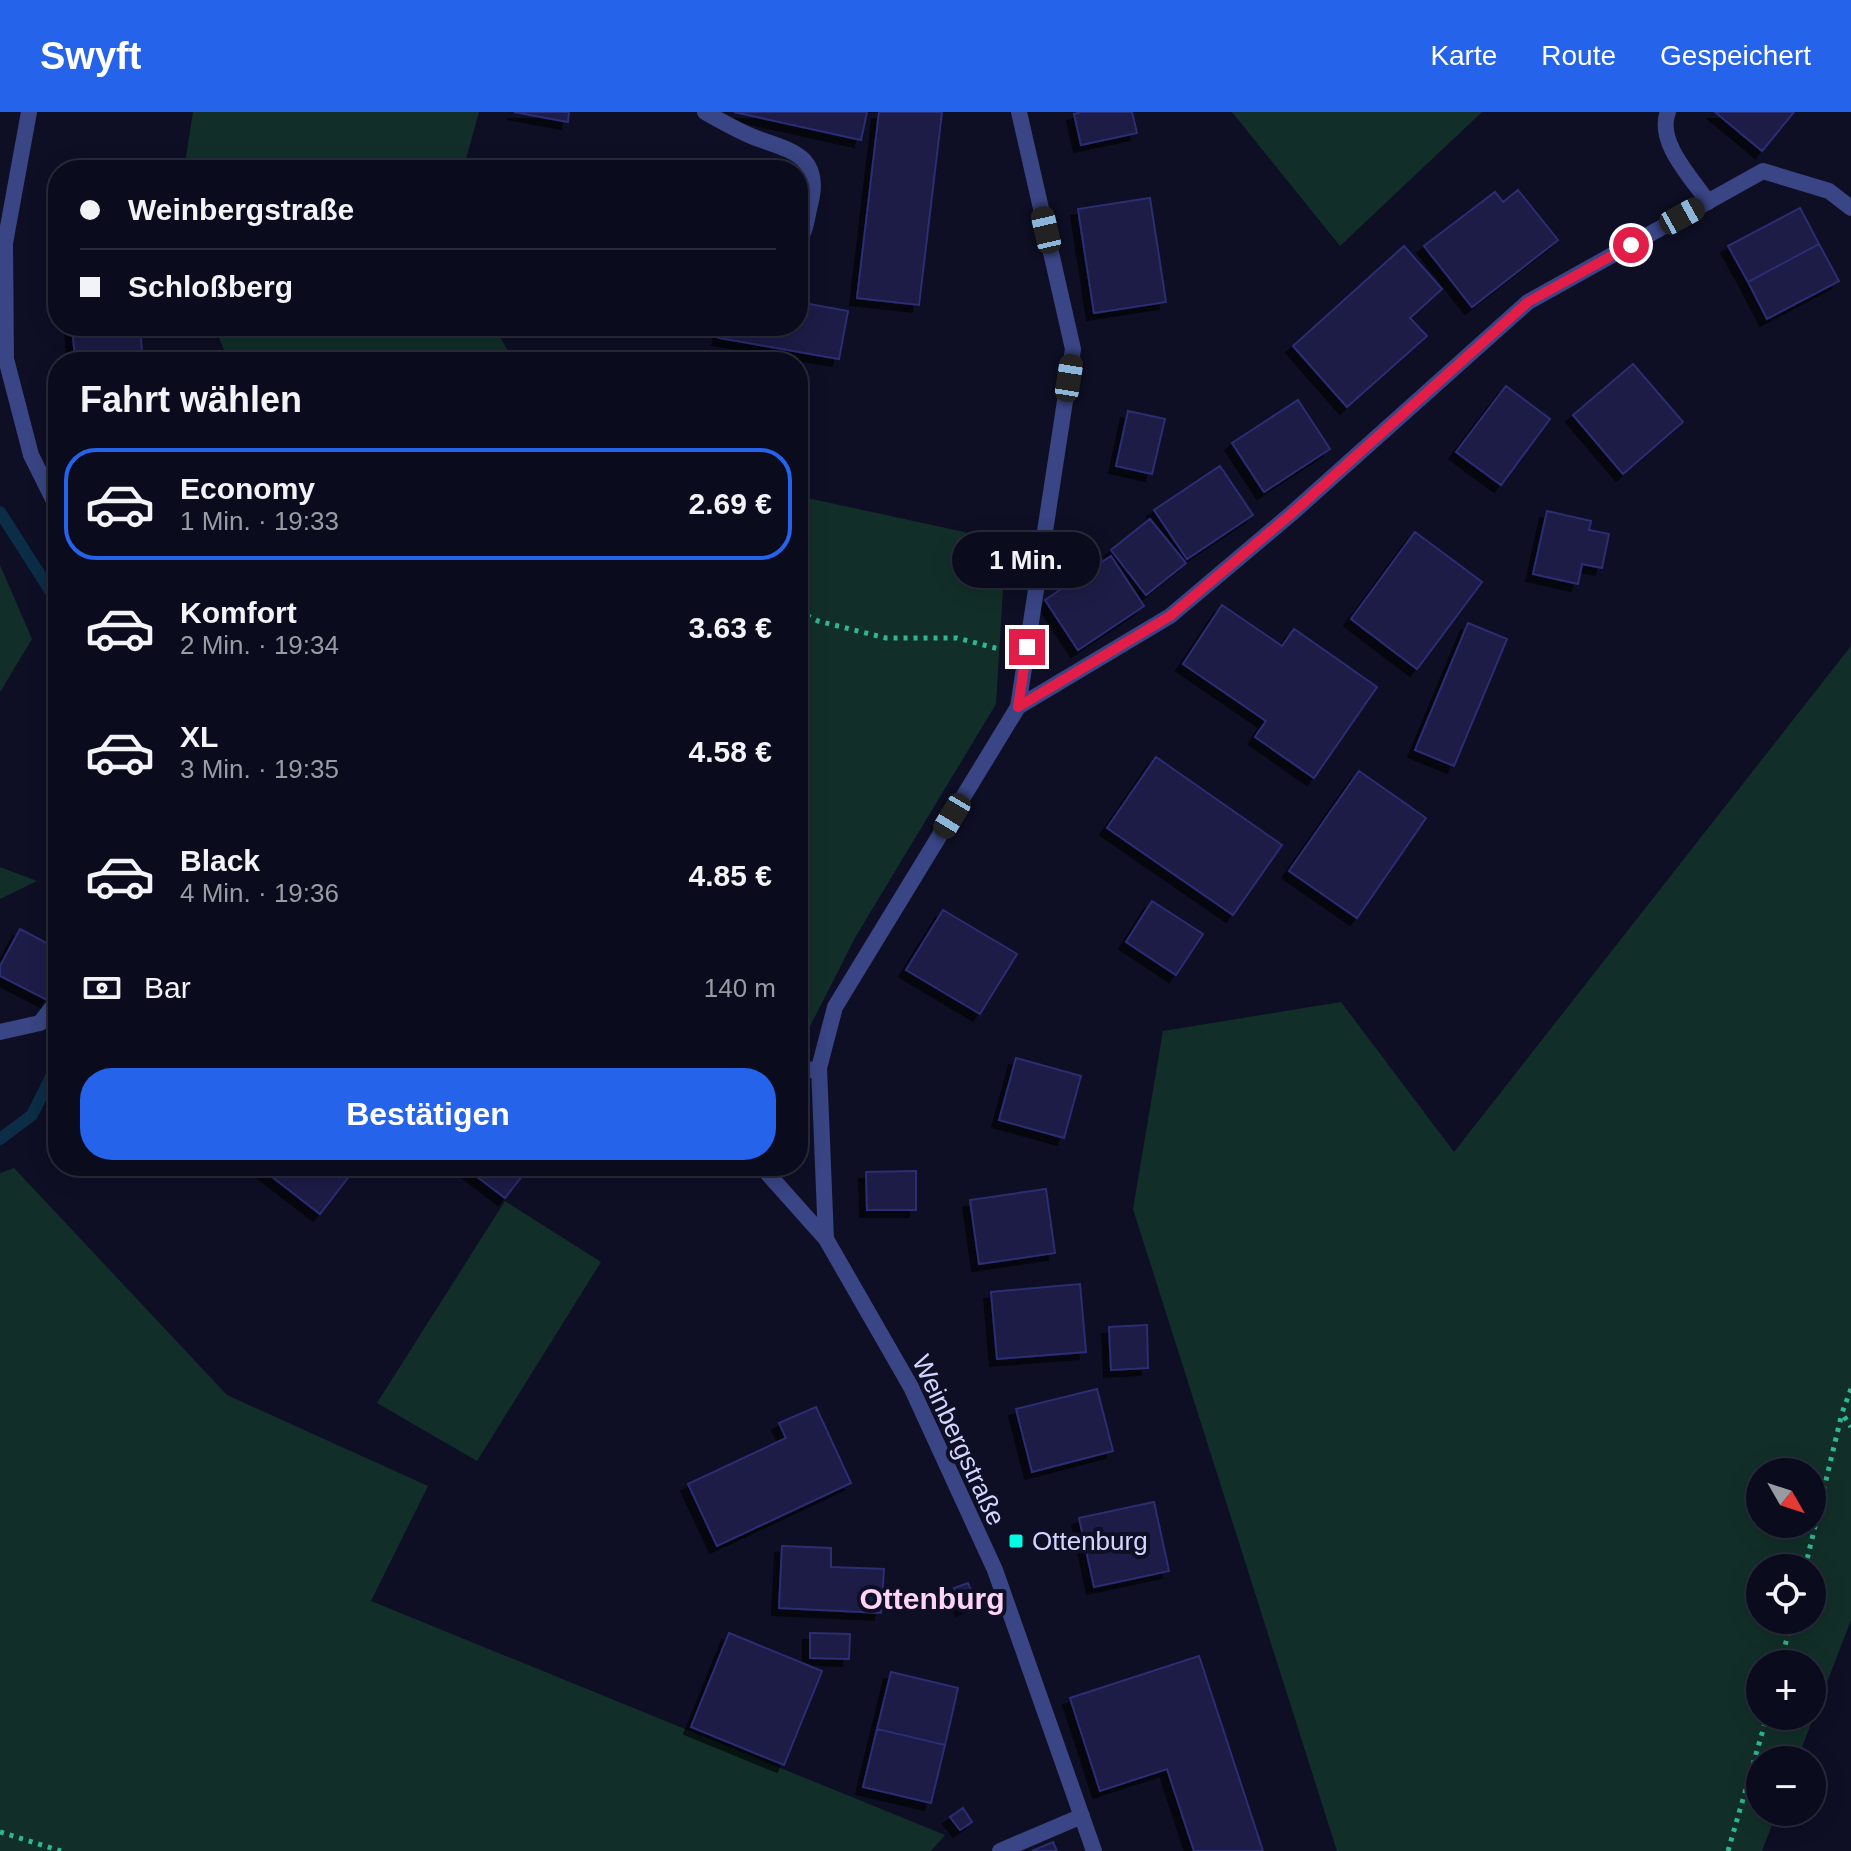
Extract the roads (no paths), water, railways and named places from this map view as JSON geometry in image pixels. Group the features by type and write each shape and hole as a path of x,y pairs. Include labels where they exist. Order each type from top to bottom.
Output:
{"street":[{"path":"29,112 5,243 6,359 31,455 48,489"},
{"path":"705,112 755,137 784,146 803,160"},
{"path":"1018,707 1073,349 1019,112"},
{"path":"1668,112 1664,123 1672,148 1708,202"},
{"path":"808,167 812,199 808,215"},
{"name":"Weinbergstraße","path":"826,1239 819,1068 835,1007 1018,707 1170,616 1291,514 1528,302 1763,171 1829,191 1851,208"},
{"path":"0,1032 40,1023 48,1013"},
{"path":"808,1071 819,1068"},
{"name":"Weinbergstraße","path":"770,1176 826,1239 911,1387 995,1570 1094,1851"},
{"path":"1000,1851 1082,1816"}],"waterway":[{"path":"0,512 48,587"},
{"path":"0,1139 32,1115 48,1083"}],"place":[{"name":"Ottenburg","path":"1016,1541"}],"district":[{"name":"Ottenburg","path":"932,1598"}]}
